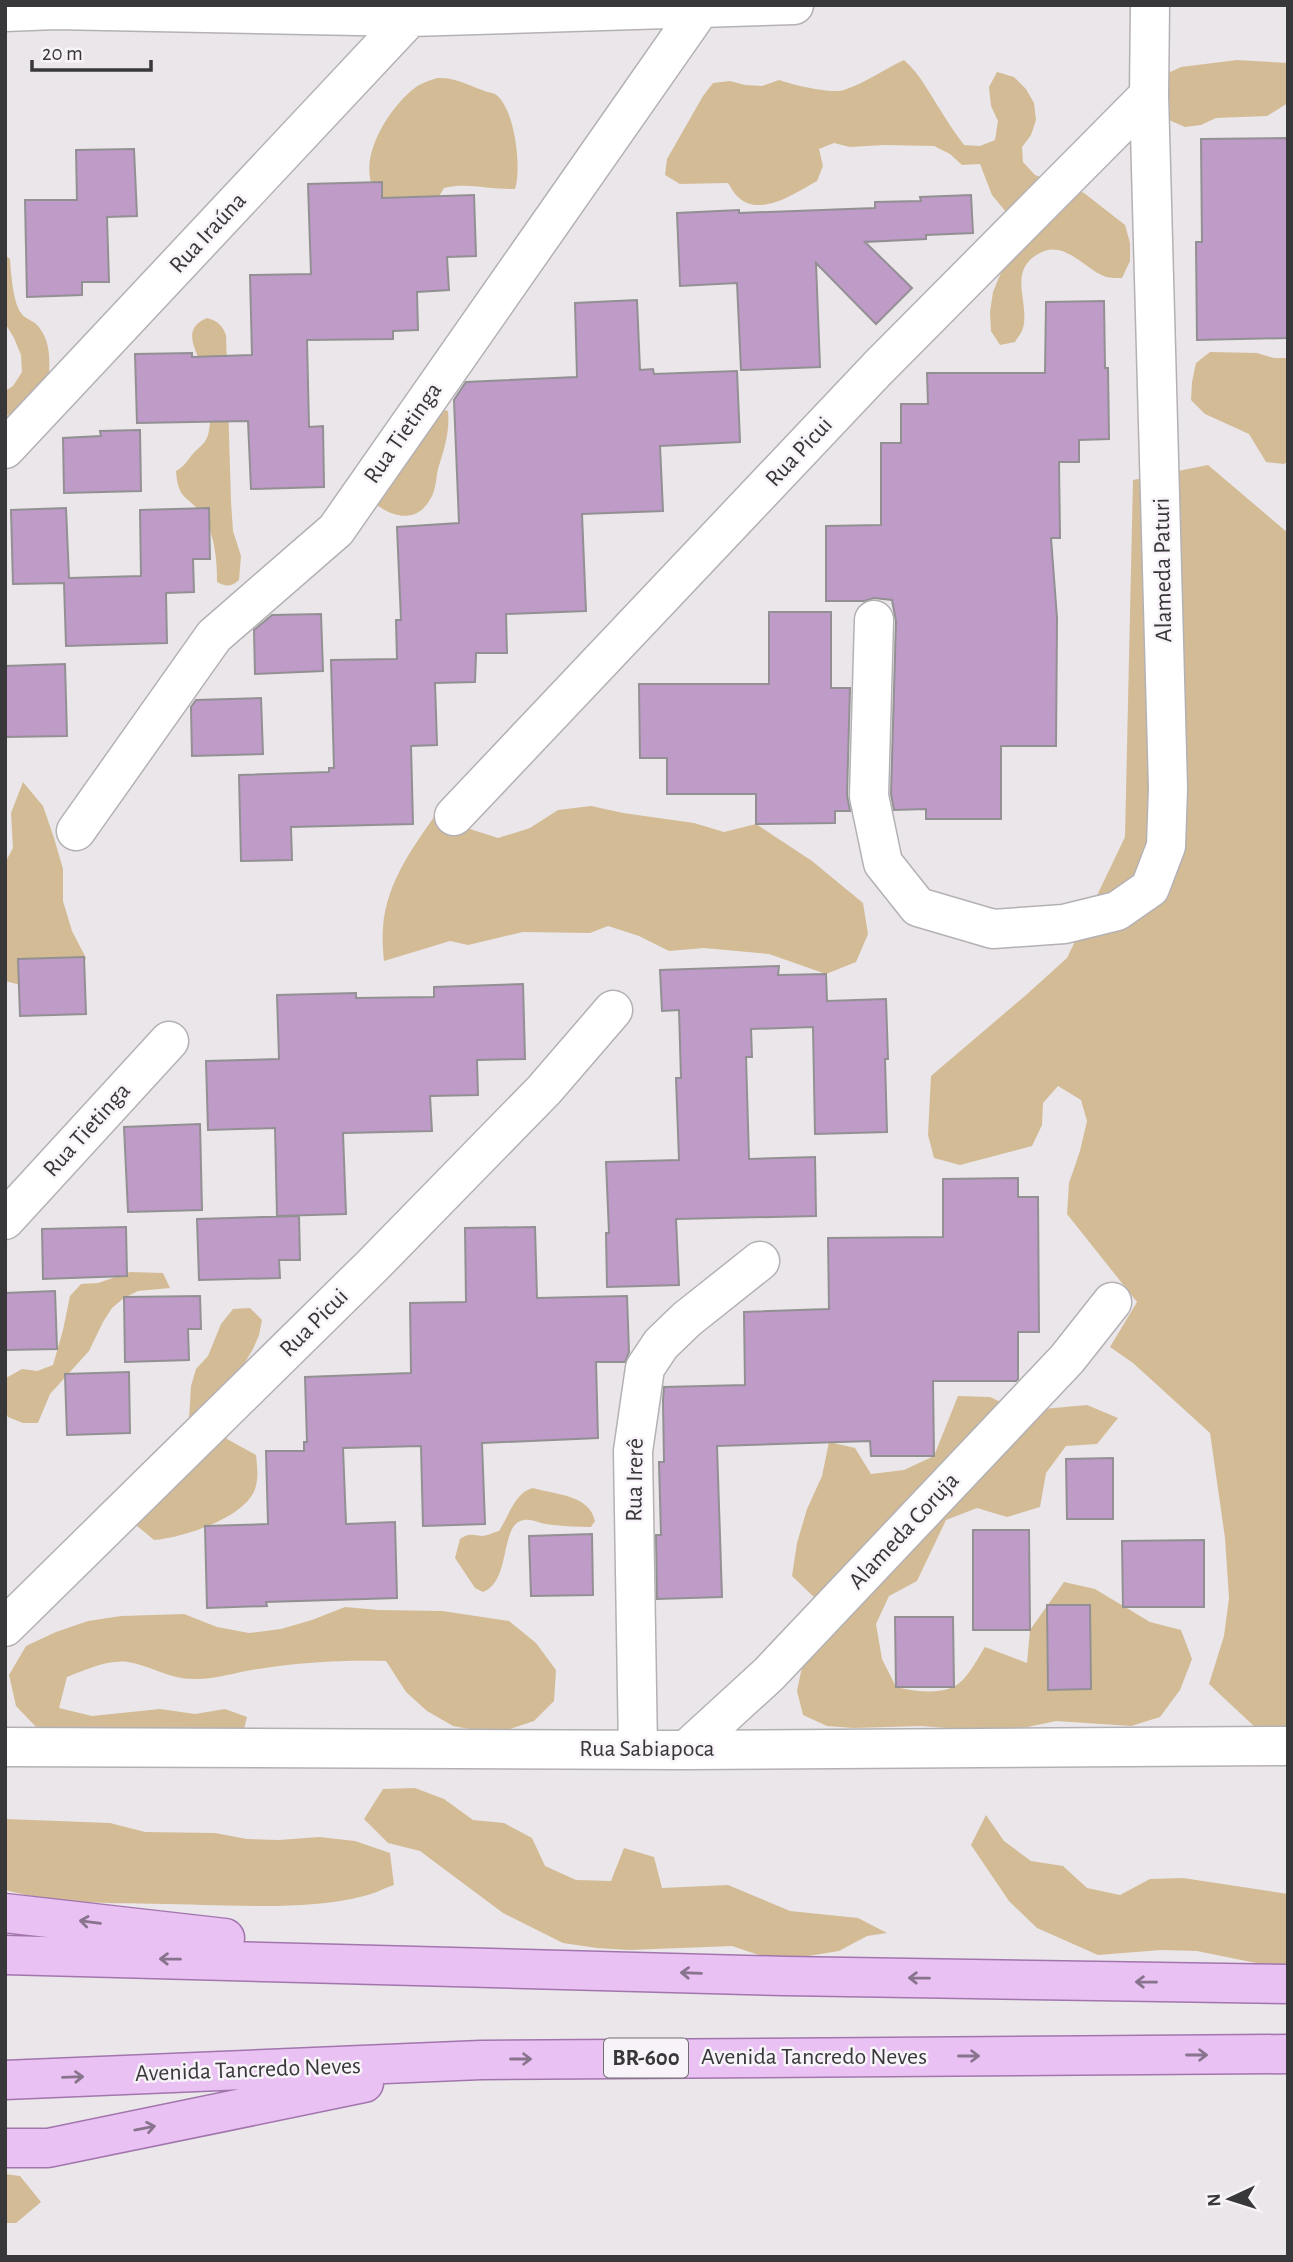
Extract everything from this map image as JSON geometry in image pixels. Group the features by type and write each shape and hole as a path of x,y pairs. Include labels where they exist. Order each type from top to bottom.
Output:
{"main road":[{"path":"5,1913 474,1966"},
{"path":"5,1955 785,1976 1288,1984"},
{"name":"Avenida Tancredo Neves","path":"5,2080 481,2060 1288,2054"},
{"path":"5,2148 48,2148 481,2060"}],"street":[{"path":"5,12 57,8 436,12 700,9 794,5"},
{"name":"Alameda Paturi","path":"874,620 869,796 883,863 918,907 993,929 1064,924 1117,911 1150,888 1166,846 1168,788 1149,94 1150,5"},
{"name":"Rua Tietinga","path":"76,831 214,636 336,530 700,9"},
{"name":"Rua Iraúna","path":"5,449 436,12"},
{"name":"Rua Picui","path":"454,816 877,369 1149,94"},
{"name":"Rua Picui","path":"5,1627 372,1266 544,1090 613,1010"},
{"name":"Rua Tietinga","path":"5,1220 169,1041"},
{"name":"Rua Irerê","path":"638,1749 633,1451 645,1368 661,1344 687,1319 760,1261"},
{"name":"Alameda Coruja","path":"686,1750 769,1674 1067,1359 1112,1302"},
{"name":"Rua Sabiapoca","path":"5,1747 686,1750 1288,1746"}],"shaded area":[{"path":"904,60 920,78 964,145 980,146 995,140 998,121 991,106 989,87 997,72 1014,77 1026,89 1034,103 1036,120 1031,135 1022,147 1023,162 1035,175 1084,193 1125,225 1130,243 1130,261 1122,278 1106,277 1065,252 1047,250 1038,254 1029,261 1021,278 1024,318 1022,330 1015,342 1000,345 991,331 990,312 993,292 1007,258 1015,223 992,195 980,164 962,165 950,154 934,146 850,147 834,143 819,149 823,166 817,181 778,201 757,205 738,197 728,183 680,184 665,175 667,159 713,83 730,81 762,86 779,80 838,91 860,84"},
{"path":"1237,60 1288,63 1288,103 1267,116 1216,118 1201,125 1185,127 1169,120 1161,106 1166,74 1181,67"},
{"path":"437,78 461,82 495,94 502,101 508,112 515,139 518,168 515,189 462,186 444,188 435,203 398,216 380,198 370,179 372,151 377,136 393,110 412,90"},
{"path":"5,255 10,259 18,308 22,315 35,323 44,334 48,347 49,375 5,417 5,391 13,386 22,372 21,355 5,323"},
{"path":"207,318 219,324 226,335 231,502 233,531 241,556 239,580 228,586 217,582 213,539 203,516 179,488 176,471 208,435 210,405 205,375 192,336 198,323"},
{"path":"1210,352 1257,353 1274,358 1288,358 1288,461 1284,464 1266,462 1249,434 1205,414 1191,400 1196,363"},
{"path":"437,408 448,411 448,426 432,496 415,514 401,516 386,511 378,506 378,490"},
{"path":"1208,465 1288,533 1288,1758 1209,1684 1224,1636 1229,1598 1225,1538 1210,1433 1133,1363 1110,1347 1137,1302 1067,1214 1069,1183 1087,1121 1081,1100 1058,1086 1043,1103 1042,1125 1032,1146 960,1165 934,1158 928,1135 931,1076 1067,958 1125,837 1133,480"},
{"path":"23,782 43,806 63,869 63,901 72,931 86,958 71,988 36,989 5,981 5,863 13,848 11,813"},
{"path":"443,804 467,828 498,838 530,828 558,810 591,806 694,823 724,832 756,824 812,861 863,903 868,934 856,962 826,974 769,954 704,948 669,951 639,936 608,926 590,933 523,932 468,945 450,941 384,961 385,910 396,878 413,847"},
{"path":"130,1272 163,1273 170,1288 138,1291 112,1308 89,1351 50,1394 38,1423 23,1423 8,1417 5,1410 6,1378 22,1369 37,1371 53,1365 70,1296 81,1284 98,1283"},
{"path":"250,1308 262,1320 259,1335 244,1364 233,1375 220,1424 227,1439 256,1455 255,1489 239,1509 211,1525 154,1540 136,1525 136,1509 189,1419 191,1386 196,1369 208,1356 221,1324 233,1309"},
{"path":"958,1396 990,1397 1021,1411 1087,1405 1118,1418 1097,1444 1066,1446 1046,1473 1040,1507 1007,1517 977,1508 946,1520 917,1581 889,1596 876,1624 882,1659 896,1687 932,1692 953,1687 967,1675 985,1647 1027,1663 1030,1630 1064,1582 1095,1589 1150,1622 1181,1630 1192,1659 1180,1690 1160,1717 1131,1726 1056,1721 1023,1728 959,1729 921,1726 827,1726 803,1715 797,1691 816,1599 792,1576 797,1543 807,1509 822,1476 829,1442 855,1448 871,1474 904,1470 934,1456"},
{"path":"533,1488 579,1501 592,1512 595,1521 591,1527 551,1525 527,1520 516,1524 511,1531 498,1577 492,1586 483,1592 475,1588 455,1558 460,1539 468,1535 484,1536 499,1531 517,1499"},
{"path":"345,1607 442,1611 509,1621 536,1643 556,1670 554,1701 534,1721 510,1729 475,1730 453,1726 427,1711 406,1692 386,1661 306,1663 212,1678 186,1679 120,1661 67,1677 59,1708 92,1716 160,1709 195,1714 225,1709 247,1717 244,1729 38,1729 16,1706 9,1675 26,1646 88,1621 121,1616 184,1614 217,1627 249,1633 281,1629"},
{"path":"415,1788 444,1799 473,1820 504,1823 532,1838 545,1866 576,1880 611,1881 624,1848 654,1857 662,1888 728,1885 790,1911 858,1918 887,1933 867,1936 839,1951 777,1961 732,1946 629,1950 563,1943 503,1913 420,1851 388,1843 364,1819 383,1789"},
{"path":"986,1815 1004,1841 1031,1861 1063,1866 1087,1888 1120,1895 1150,1879 1183,1878 1288,1894 1288,1967 1197,1951 1161,1950 1098,1955 1037,1928 1009,1901 971,1845"},
{"path":"5,1819 110,1823 145,1832 215,1833 247,1839 319,1837 355,1841 390,1853 394,1885 345,1900 284,1906 104,1903 29,1895 5,1890"},
{"path":"5,2174 20,2176 41,2202 16,2223 5,2223"}],"building":[{"path":"1288,138 1287,338 1197,340 1196,242 1202,242 1201,139"},
{"path":"134,149 137,216 107,217 109,282 82,282 82,295 27,297 25,200 77,200 76,150"},
{"path":"382,182 382,198 474,195 476,256 447,257 449,290 417,292 418,330 393,331 393,339 307,340 309,427 323,426 324,487 251,489 248,421 137,423 135,354 192,353 192,357 252,355 250,275 311,274 308,184"},
{"path":"971,195 973,233 865,242 912,288 876,324 816,263 820,367 741,370 737,283 680,286 677,213 875,208 875,202 921,201 920,197"},
{"path":"637,300 640,370 653,369 654,374 737,371 740,442 660,446 663,511 582,514 586,611 506,614 507,653 476,653 475,682 435,683 437,745 411,746 413,824 291,827 292,860 241,861 239,775 329,772 329,768 334,768 331,660 397,659 396,620 401,620 397,527 459,523 454,400 466,382 577,377 575,303"},
{"path":"1104,301 1109,439 1079,440 1079,462 1059,462 1060,538 1051,538 1057,618 1056,746 1001,746 1001,819 926,819 926,809 894,810 891,794 896,621 892,600 874,598 864,601 826,601 826,526 881,525 881,443 901,443 901,404 928,404 927,373 1045,373 1046,302"},
{"path":"140,430 141,491 64,493 63,438 101,436 100,431"},
{"path":"66,508 69,578 141,576 140,510 209,508 210,559 193,559 194,592 166,593 167,643 66,646 64,583 13,584 11,510"},
{"path":"769,612 831,612 831,688 850,688 847,795 850,811 835,811 835,823 756,824 756,794 667,794 667,758 640,758 639,684 769,684"},
{"path":"321,614 323,671 255,674 254,630 272,615"},
{"path":"65,664 67,736 5,737 5,666"},
{"path":"261,698 263,754 192,756 191,707 196,700"},
{"path":"84,957 86,1014 20,1016 18,959"},
{"path":"779,966 778,975 826,974 827,1001 886,999 887,1132 815,1134 813,1027 751,1029 752,1057 746,1057 749,1159 815,1157 816,1216 676,1219 679,1285 607,1287 606,1233 609,1233 606,1162 679,1160 676,1078 681,1078 679,1010 662,1011 660,970"},
{"path":"523,984 525,1059 477,1060 478,1095 430,1096 432,1131 343,1133 346,1214 277,1216 275,1128 208,1130 206,1061 279,1059 277,995 356,993 356,998 434,997 434,987"},
{"path":"200,1124 202,1210 128,1212 124,1127"},
{"path":"1018,1178 1018,1197 1038,1197 1039,1332 1018,1332 1018,1379 933,1381 934,1456 871,1456 870,1441 717,1446 722,1597 657,1599 656,1535 661,1535 659,1462 664,1462 664,1387 745,1385 744,1312 829,1309 828,1238 943,1237 943,1179"},
{"path":"299,1216 300,1260 279,1260 280,1278 199,1280 197,1219"},
{"path":"126,1227 127,1276 43,1279 42,1229"},
{"path":"535,1227 537,1298 627,1296 629,1352 625,1362 596,1362 598,1438 482,1443 485,1524 423,1526 421,1446 343,1448 346,1524 395,1522 397,1598 266,1602 267,1606 207,1608 205,1526 268,1524 266,1451 304,1451 304,1442 307,1442 305,1377 411,1373 410,1303 466,1302 465,1228"},
{"path":"55,1291 57,1349 5,1350 5,1293"},
{"path":"200,1296 201,1329 188,1329 189,1360 125,1362 124,1297"},
{"path":"129,1372 130,1433 67,1435 65,1374"},
{"path":"1113,1458 1113,1519 1067,1519 1066,1459"},
{"path":"973,1530 1029,1530 1030,1630 973,1630"},
{"path":"592,1534 593,1595 531,1596 529,1536"},
{"path":"1204,1540 1204,1607 1123,1607 1122,1541"},
{"path":"1047,1605 1090,1605 1091,1689 1048,1690"},
{"path":"895,1617 953,1617 954,1687 896,1687"}]}
